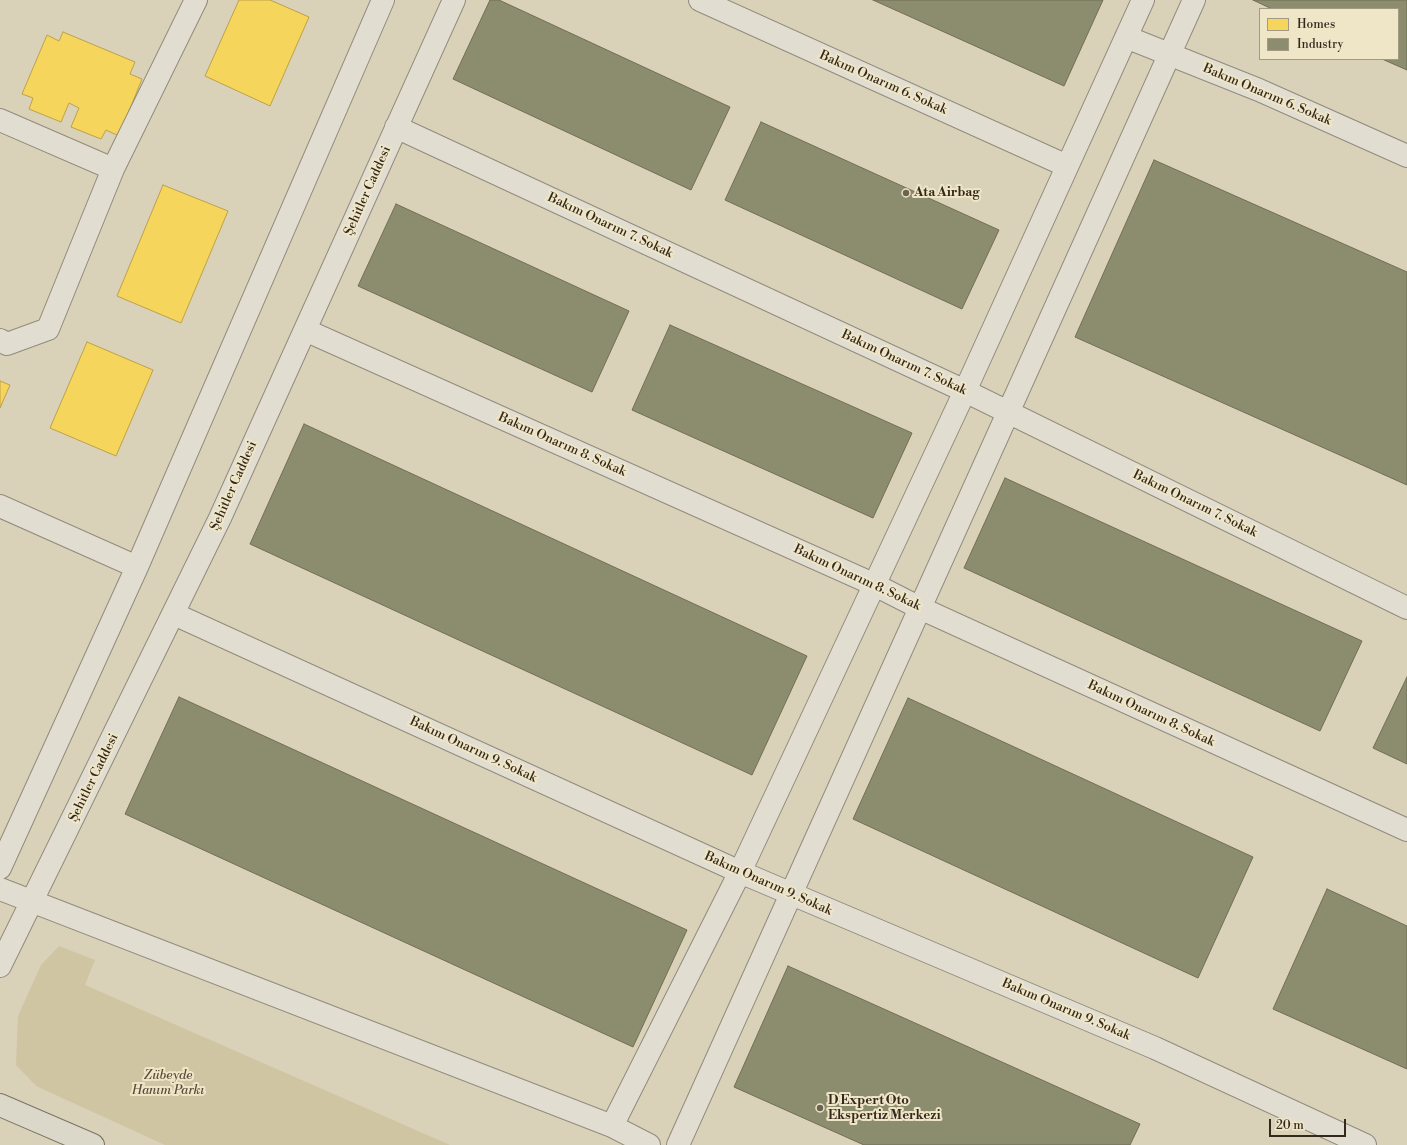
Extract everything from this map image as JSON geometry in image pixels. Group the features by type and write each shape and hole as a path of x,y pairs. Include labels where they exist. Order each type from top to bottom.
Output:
{"main road":[{"path":"0,1105 93,1145"}],"street":[{"path":"0,340 8,344 48,329 114,169 196,0"},
{"path":"0,868 137,567 383,0"},
{"name":"Şehitler Caddesi","path":"0,966 33,902 220,518 454,0"},
{"name":"Bakım Onarım 6. Sokak","path":"700,0 1067,166"},
{"path":"612,1126 740,872 873,584 965,391 1143,0"},
{"path":"678,1145 1194,0"},
{"name":"Bakım Onarım 6. Sokak","path":"1126,37 1259,90 1407,156"},
{"path":"0,120 114,169"},
{"name":"Bakım Onarım 7. Sokak","path":"396,127 965,391 1407,608"},
{"name":"Bakım Onarım 8. Sokak","path":"305,330 873,584 920,608 1407,830"},
{"path":"0,506 137,567"},
{"name":"Bakım Onarım 9. Sokak","path":"174,614 740,872 1155,1048 1365,1145"},
{"path":"0,889 612,1126 649,1145"}],"green space":[{"name":"Zübeyde Hanım Parkı","path":"59,946 95,960 85,985 450,1145 165,1145 36,1086 16,1065 18,1016 41,965"}],"building: Homes":[{"path":"239,0 270,0 309,17 270,106 205,76"},
{"path":"63,32 135,62 130,74 142,79 119,136 106,130 101,139 71,127 79,108 69,103 61,122 29,109 33,98 22,94 47,35 59,41"},
{"path":"163,185 228,211 181,323 117,296"},
{"path":"87,342 153,370 116,456 50,428"},
{"path":"0,381 10,385 0,408"}],"building: Industry":[{"path":"490,0 499,0 730,107 691,190 453,79"},
{"path":"873,0 1103,0 1064,86"},
{"path":"1253,0 1407,0 1407,70 1384,60 1399,60 1399,8 1270,8"},
{"path":"761,122 999,230 962,309 725,200"},
{"path":"1154,160 1407,272 1407,485 1075,337"},
{"path":"396,204 629,311 592,392 358,286"},
{"path":"670,325 912,433 873,518 632,410"},
{"path":"304,424 807,656 752,775 250,544"},
{"path":"1005,478 1362,641 1320,731 964,568"},
{"path":"1407,677 1407,764 1373,748"},
{"path":"179,697 687,930 633,1047 125,814"},
{"path":"908,698 1253,857 1198,978 853,819"},
{"path":"1327,889 1407,926 1407,1069 1273,1009"},
{"path":"788,966 1140,1124 1130,1145 864,1145 734,1087"}],"place":[{"name":"Ata Airbag","path":"906,193"},
{"name":"D Expert Oto Ekspertiz Merkezi","path":"820,1108"}]}
